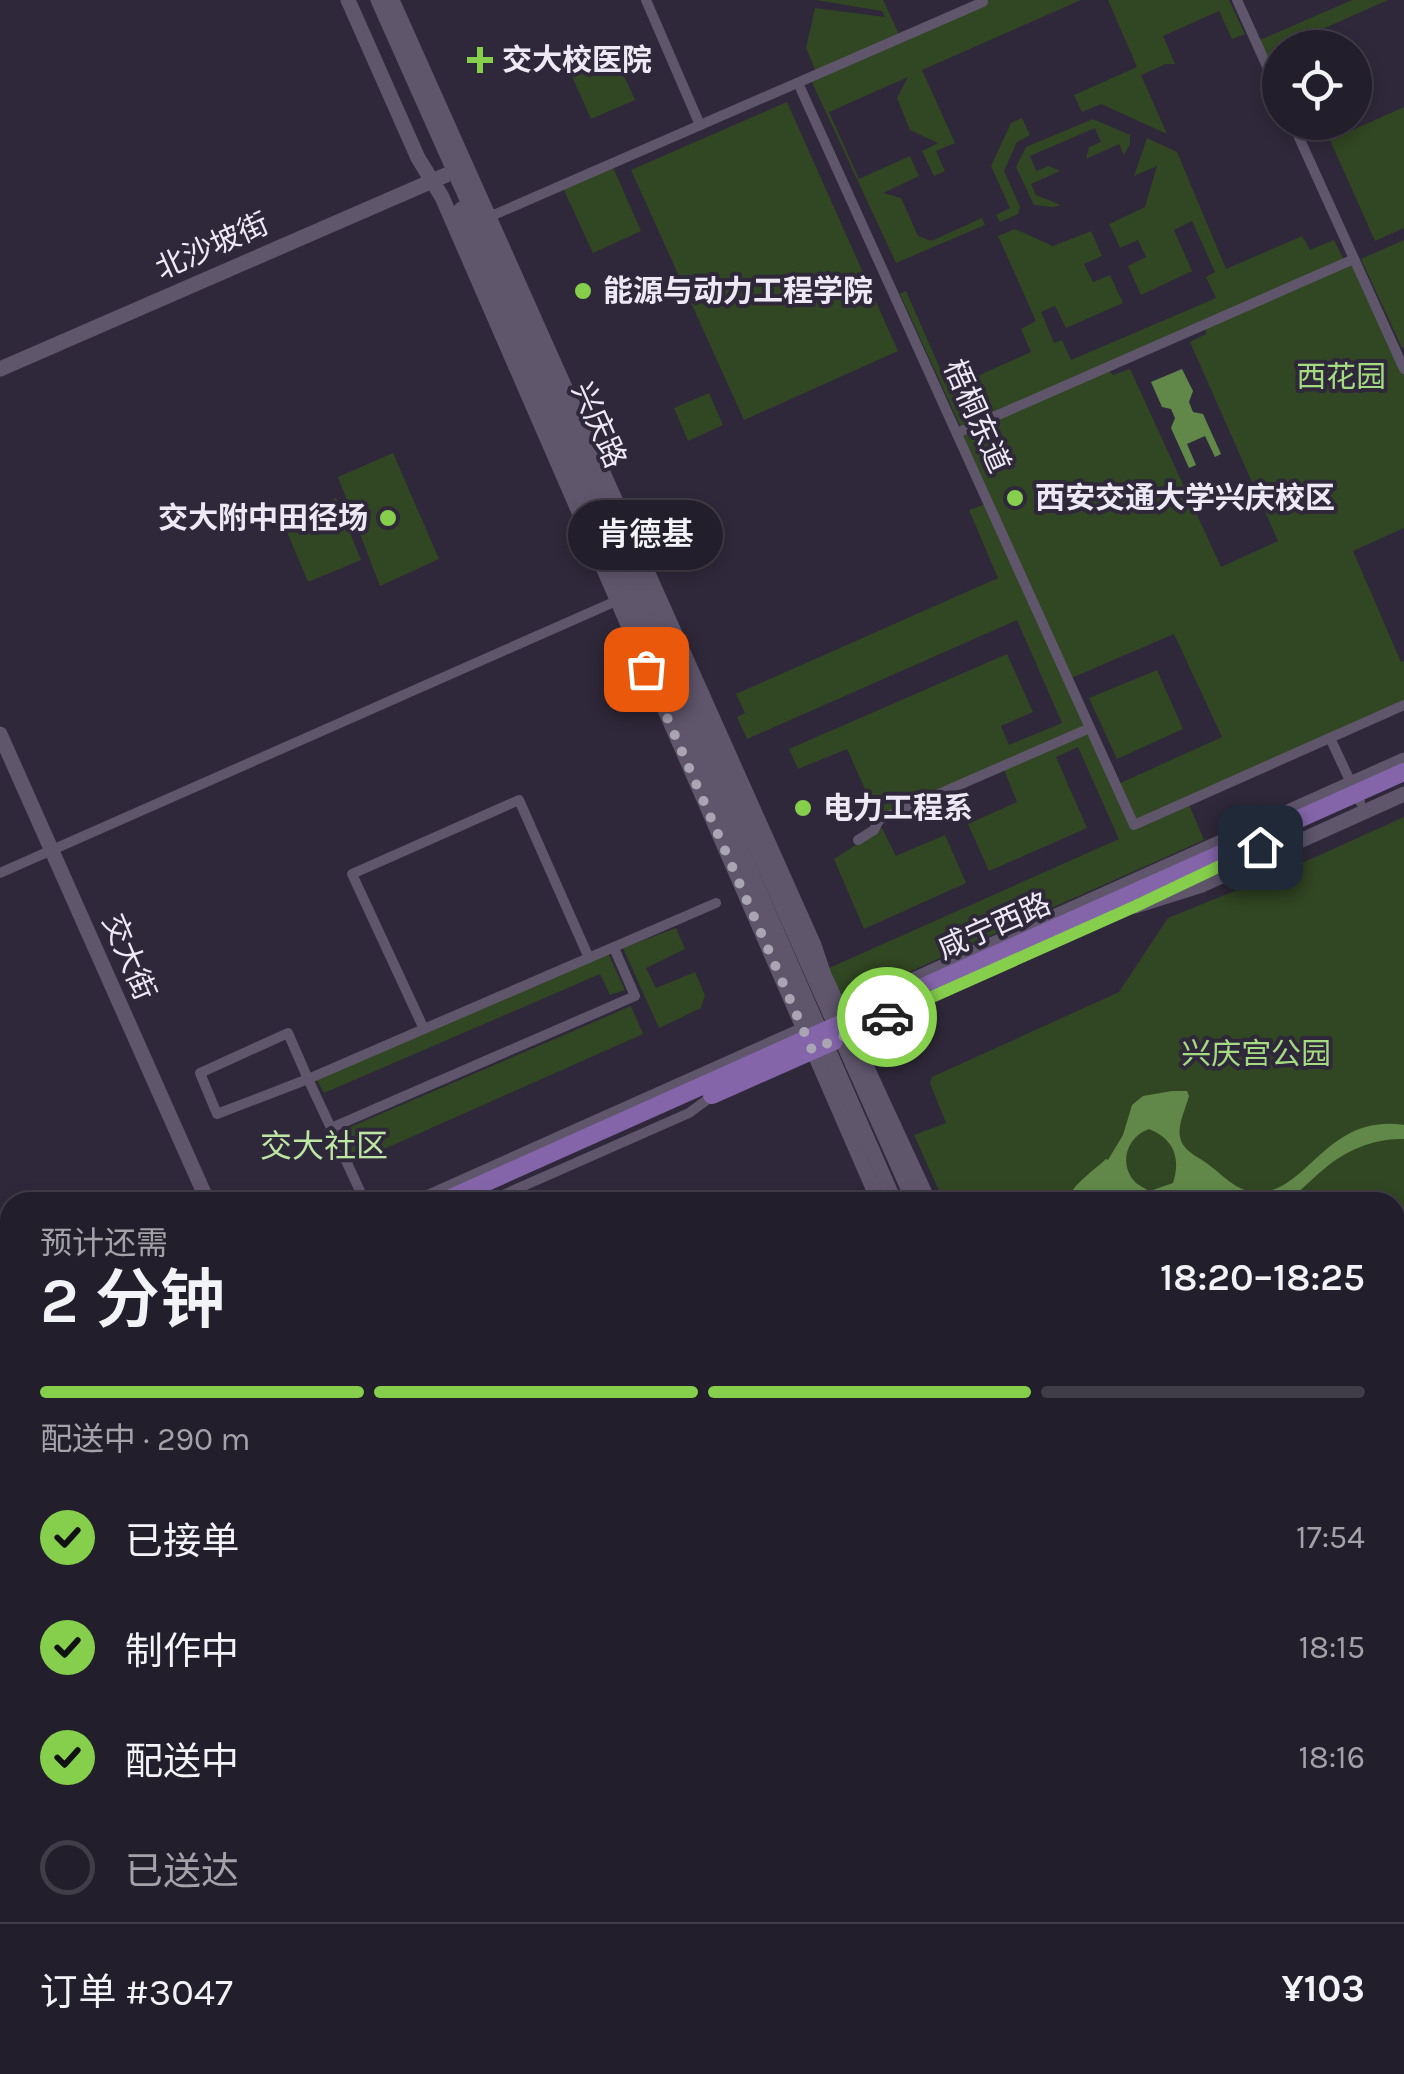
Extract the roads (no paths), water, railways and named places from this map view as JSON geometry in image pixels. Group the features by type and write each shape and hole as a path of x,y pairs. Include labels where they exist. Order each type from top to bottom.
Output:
{"main road":[{"name":"咸宁西路","path":"465,1192 1404,772"},
{"name":"咸宁西路","path":"486,1192 684,1104 715,1094 828,1031 1136,906 1356,793 1404,782"},
{"path":"1148,875 1194,866"}],"street":[{"path":"348,0 418,158 439,178"},
{"path":"368,0 439,178 442,197 630,595 828,1031 922,1192"},
{"name":"兴庆路","path":"378,0 630,595 828,1031 909,1192"},
{"path":"392,0 814,945 824,975 828,1031 876,1192"},
{"path":"646,0 700,125"},
{"path":"1237,0 1262,56"},
{"path":"489,217 982,2"},
{"name":"梧桐东道","path":"798,83 1134,825 1330,738"},
{"path":"1300,140 1404,369"},
{"name":"北沙坡街","path":"0,369 439,178"},
{"path":"957,433 1354,259"},
{"path":"0,873 630,595"},
{"path":"1356,793 1330,738 1404,705"},
{"path":"858,840 874,830 880,820 1090,728"},
{"name":"交大街","path":"0,734 204,1192"},
{"path":"442,1192 828,1031 1148,875 1356,793 1404,760"},
{"path":"1136,906 1202,885 1404,794"},
{"path":"424,1029 352,874 518,800 589,958"},
{"path":"360,1192 308,1080 288,1033 200,1074 217,1114 308,1080 716,903"},
{"path":"331,1128 636,996 614,948"},
{"name":"兴庆路","path":"828,1031 891,1192"},
{"path":"510,1192 690,1112 715,1094"}],"place":[{"name":"交大校医院","path":"480,60"},
{"name":"能源与动力工程学院","path":"583,291"},
{"name":"西安交通大学兴庆校区","path":"1015,498"},
{"name":"交大附中田径场","path":"388,518"},
{"name":"肯德基","path":"646,669"},
{"name":"电力工程系","path":"803,808"}],"district":[{"name":"交大社区","path":"324,1146"}],"park label":[{"name":"西花园","path":"1341,377"},
{"name":"兴庆宫公园","path":"1256,1054"}]}
